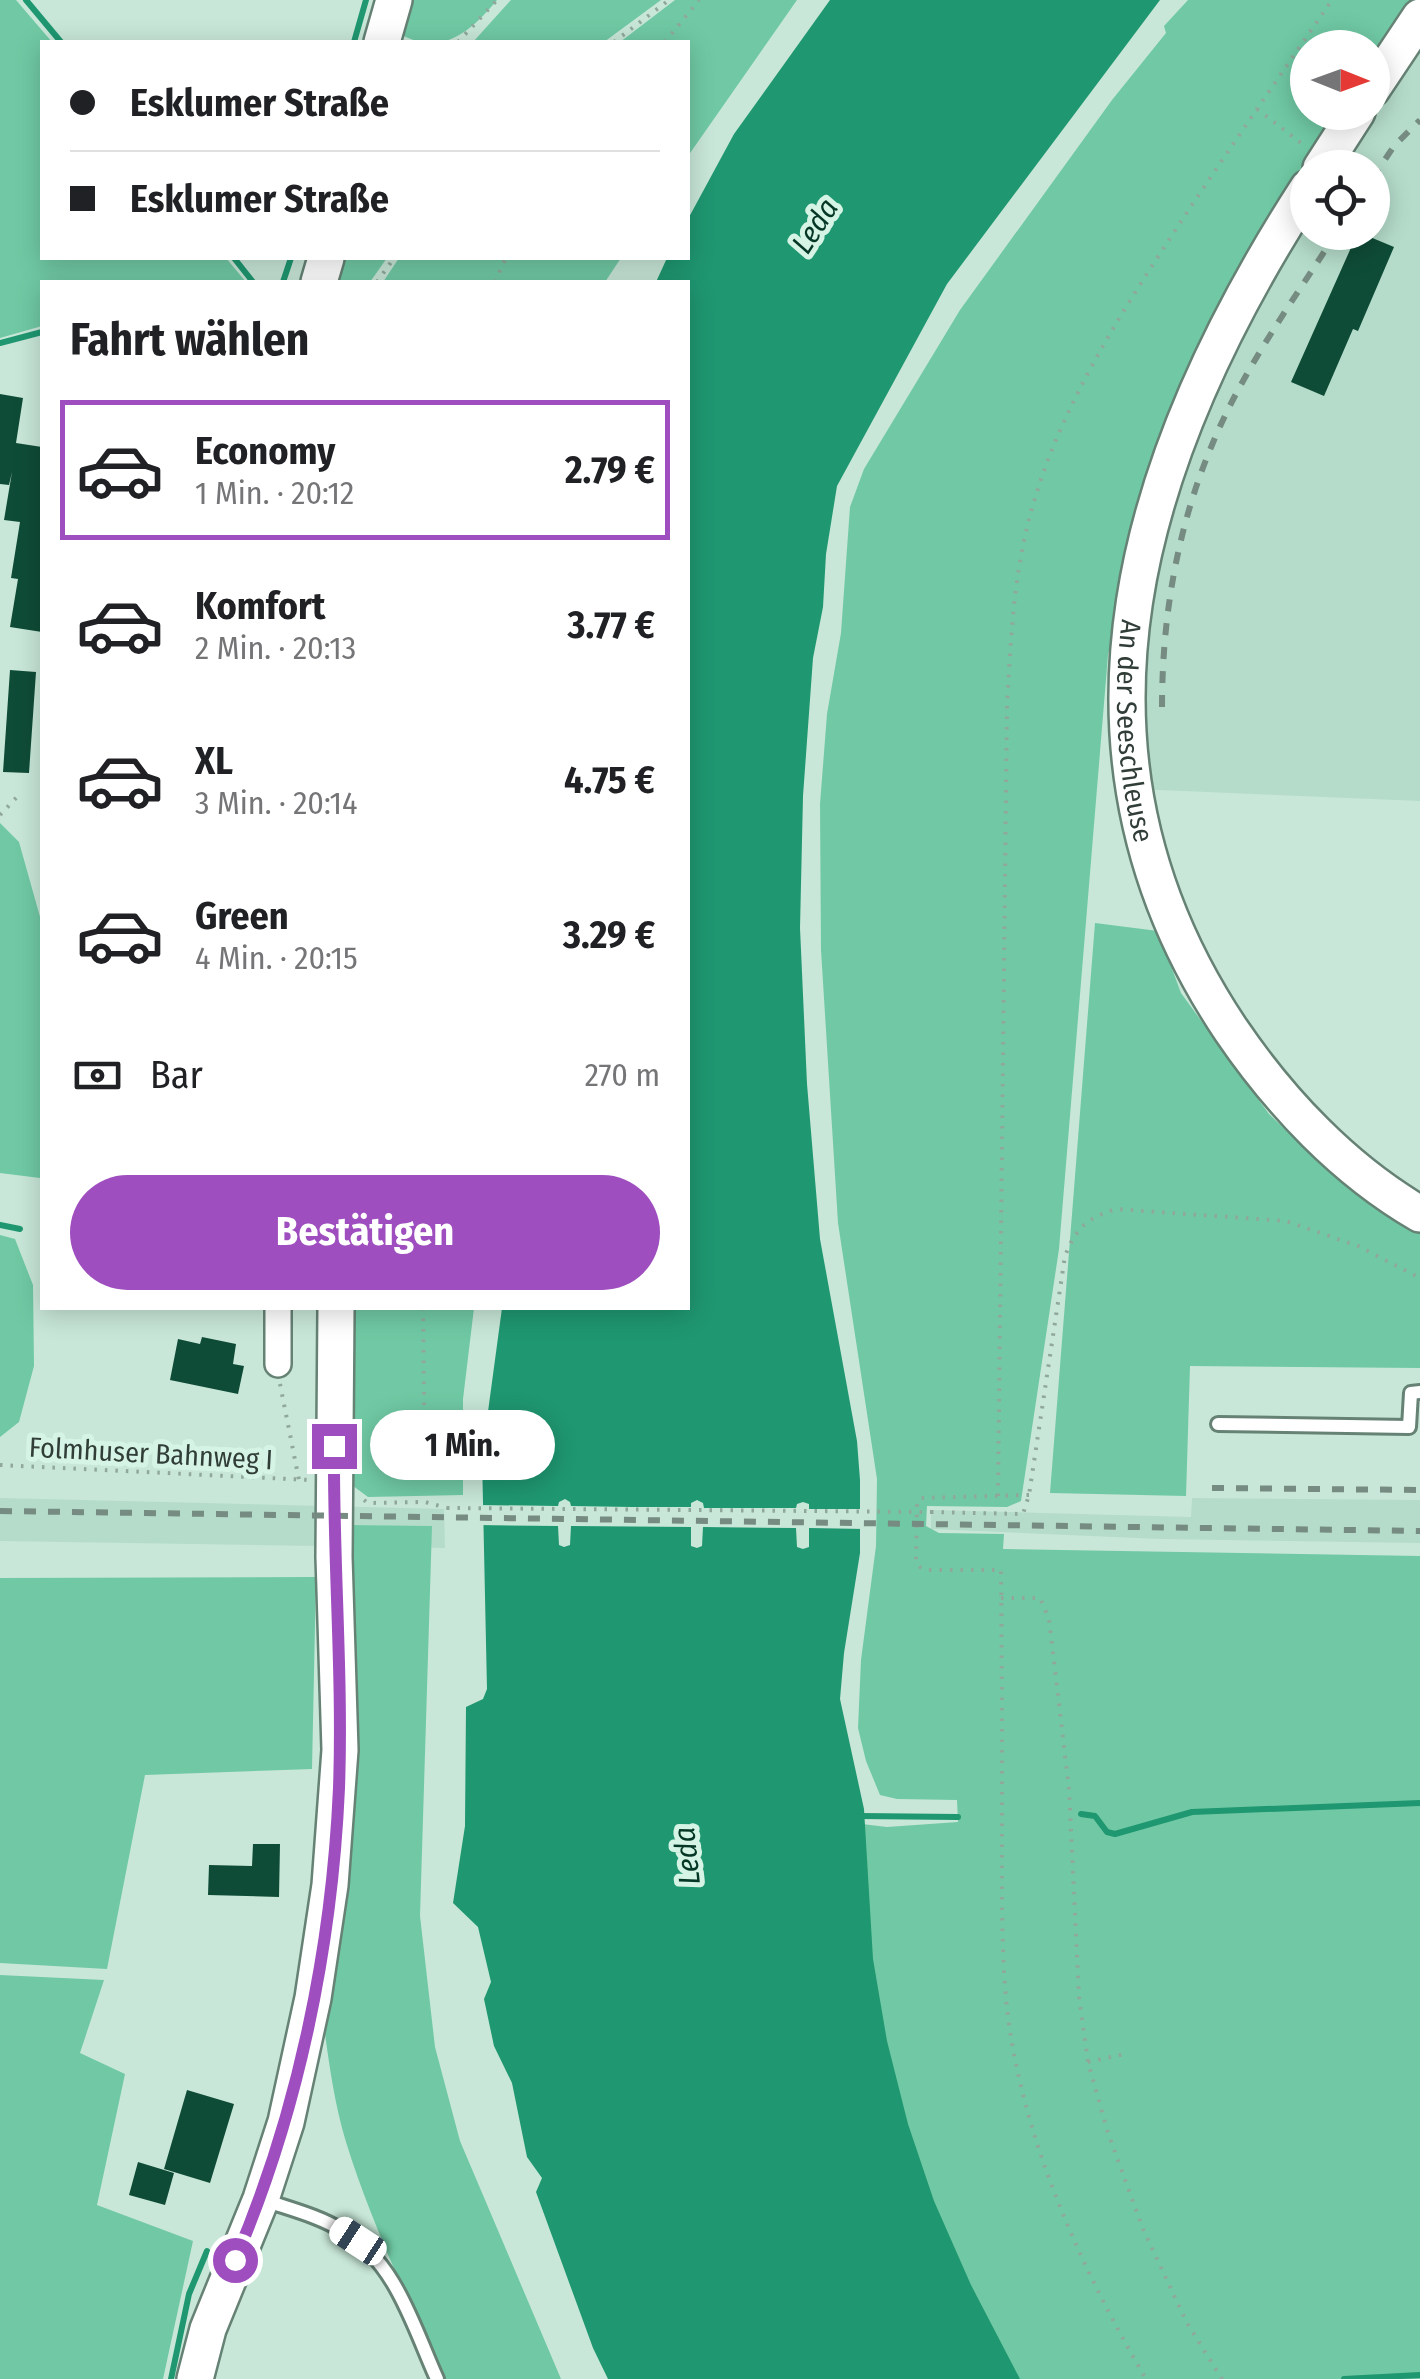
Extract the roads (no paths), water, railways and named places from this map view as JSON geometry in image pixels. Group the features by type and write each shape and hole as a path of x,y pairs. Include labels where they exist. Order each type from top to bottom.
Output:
{"street":[{"path":"383,40 394,0"},
{"path":"1390,62 1420,17"},
{"path":"1325,150 1342,130"},
{"name":"An der Seeschleuse","path":"1290,219 1234,314 1191,403 1157,494 1131,618 1126,675 1128,732 1144,836 1168,911 1206,992 1243,1048 1284,1099 1372,1182 1420,1214"},
{"path":"278,1310 278,1364"},
{"path":"195,2379 208,2329 261,2199 286,2122 322,1940 336,1832 340,1750 334,1516 336,1310"}],"lane":[{"path":"1218,1424 1409,1427 1411,1393 1420,1392"},
{"path":"261,2199 340,2229 372,2253 396,2289 437,2379"}],"water":[{"name":"Leda","path":"830,0 1160,0 947,284 837,486 813,658 803,796 800,928 807,1084 820,1239 857,1441 860,1480 860,1553 840,1699 864,1809 873,1959 887,2041 908,2124 934,2201 971,2285 1020,2379 608,2379 536,2192 542,2178 527,2157 512,2083 494,2046 484,1999 491,1982 478,1927 453,1903 465,1826 466,1707 483,1699 487,1689 482,1456 502,1310 690,1310 690,280 657,280 666,260 690,260 690,215 734,134"}],"waterway":[{"path":"26,0 59,40"},
{"path":"355,40 366,0"},
{"path":"236,260 251,280"},
{"path":"284,280 290,260"},
{"path":"0,343 40,333"},
{"path":"0,1225 20,1229"},
{"path":"1081,1814 1095,1816 1107,1832 1115,1834 1192,1812 1420,1803"},
{"path":"859,1816 958,1817"},
{"path":"171,2379 189,2294 207,2251"},
{"path":"1344,2379 1420,2375"}],"railway":[{"path":"1390,152 1420,120"},
{"path":"1162,707 1165,640 1174,574 1200,476 1238,389 1325,250"},
{"path":"1212,1488 1420,1490"},
{"path":"0,1511 1420,1531"}]}
